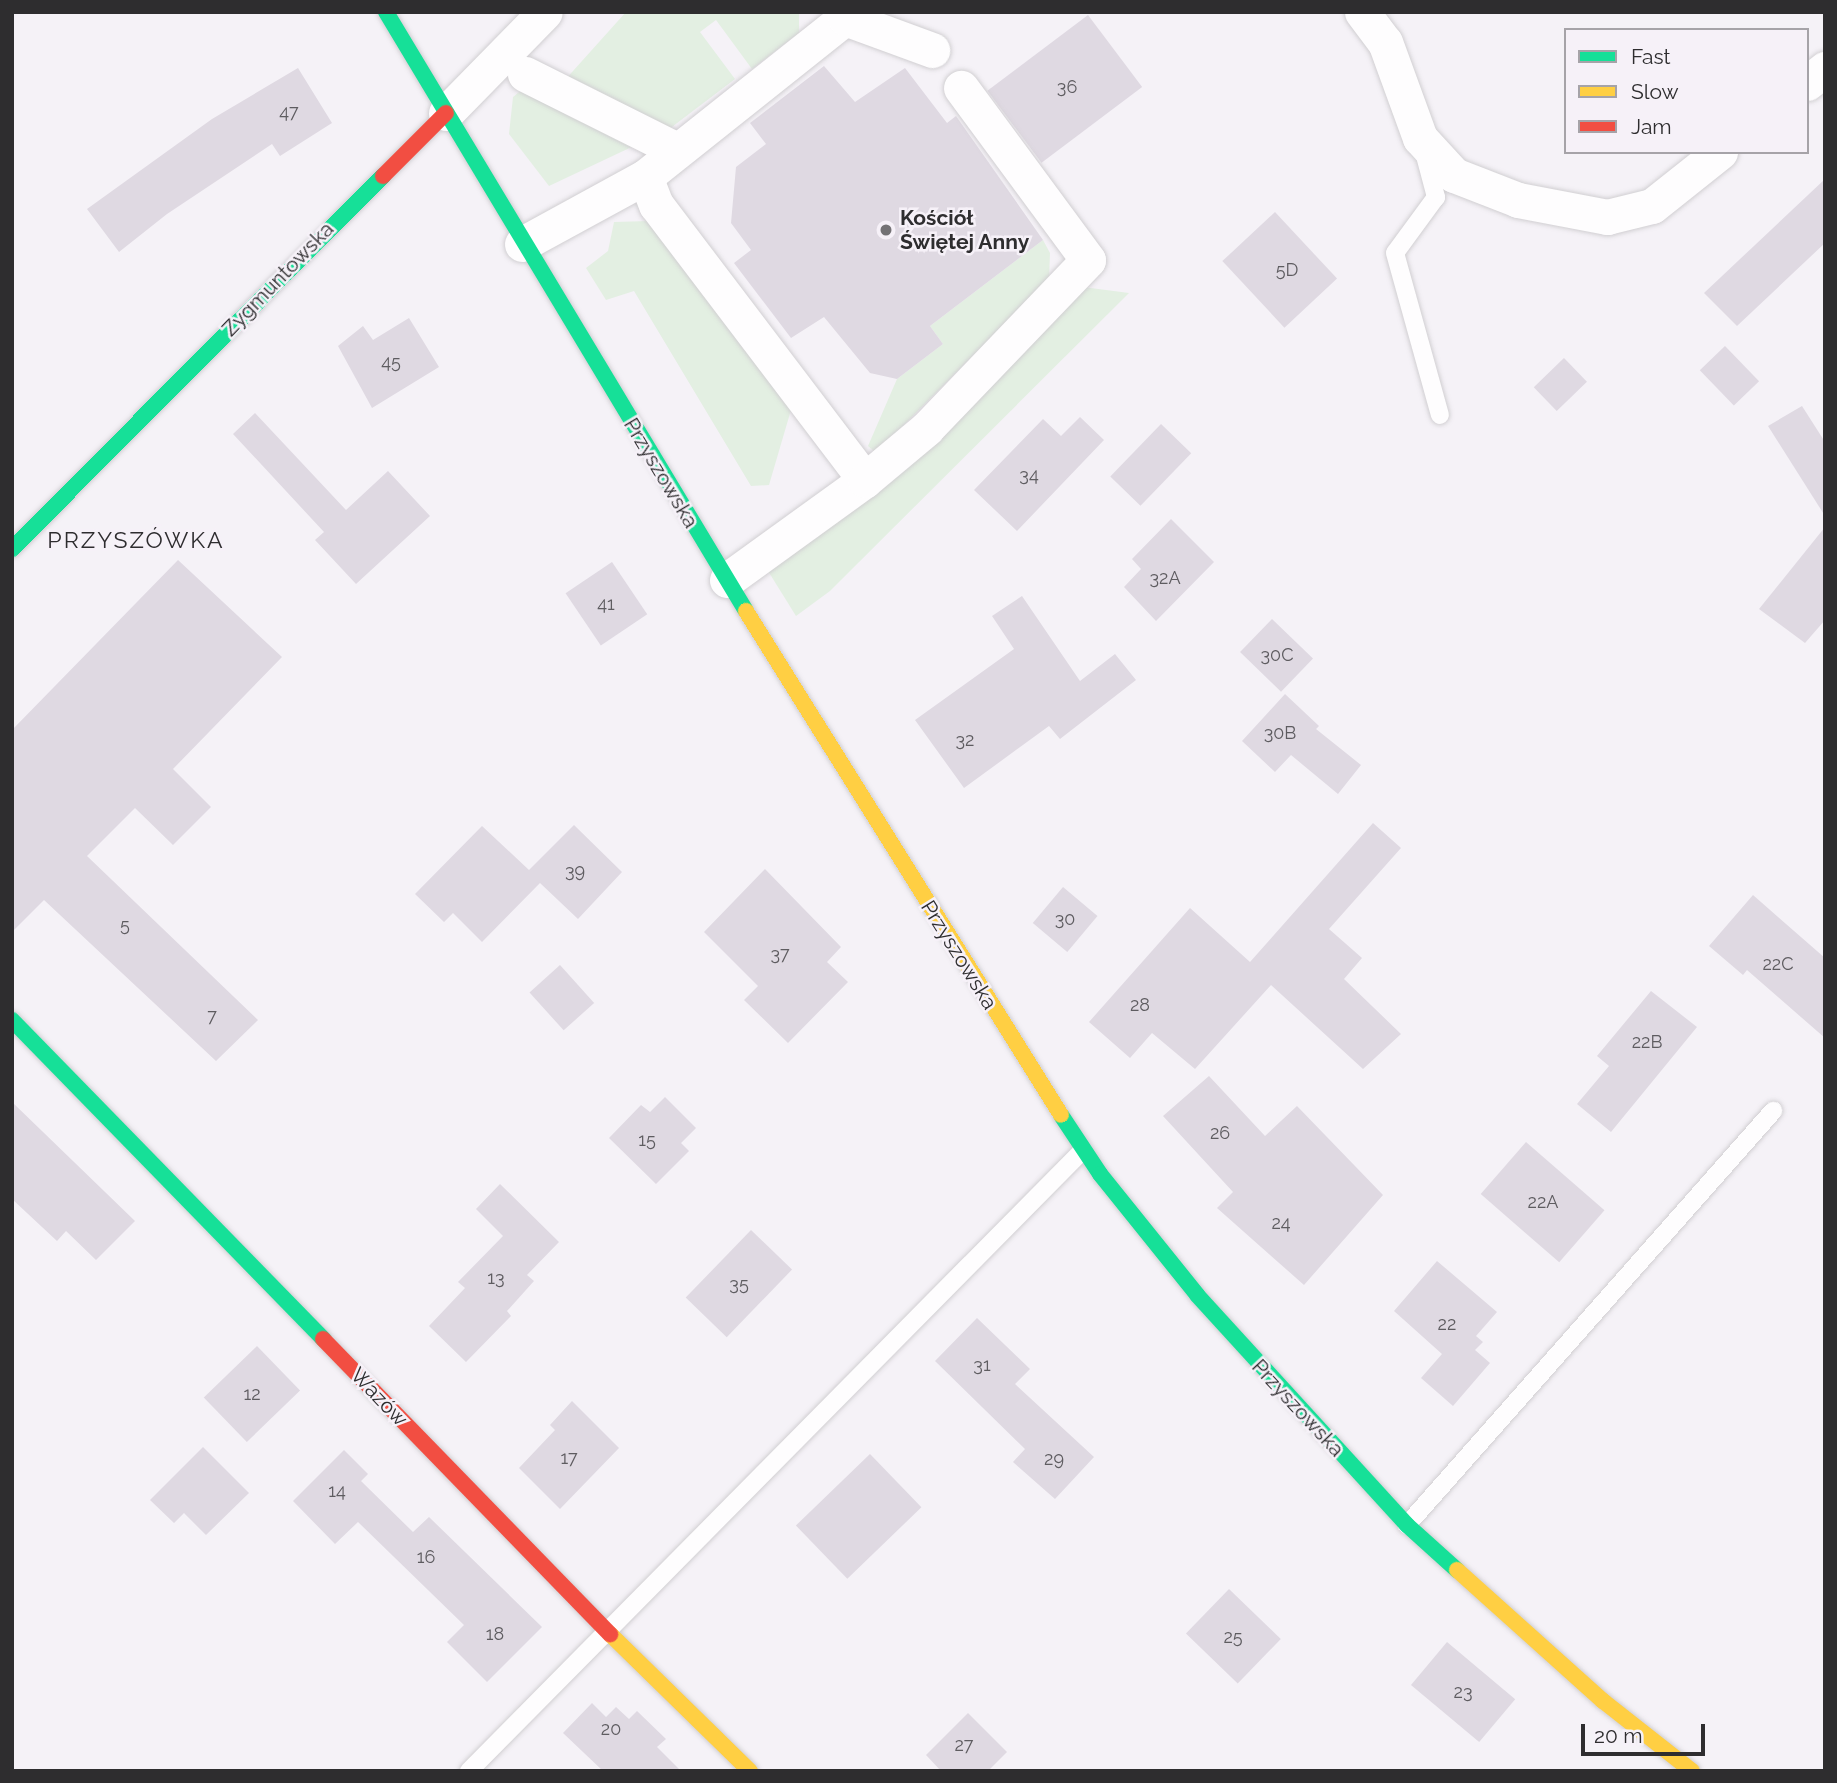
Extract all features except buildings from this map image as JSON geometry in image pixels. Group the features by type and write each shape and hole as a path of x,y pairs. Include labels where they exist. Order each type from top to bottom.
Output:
{"street":[{"name":"Przyszowska","path":"386,12 522,244 727,580 1083,1150 1198,1296 1407,1525 1603,1701 1692,1771"},
{"name":"Zygmuntowska","path":"12,549 545,12"},
{"path":"1362,12 1385,42 1420,138 1454,174 1518,200 1607,217 1651,206 1717,154"},
{"path":"522,244 645,177 675,149 843,15 932,50"},
{"path":"1809,81 1825,69"},
{"path":"525,74 675,149"},
{"path":"727,580 865,480 926,429 1088,260 961,88"},
{"path":"645,177 656,205 865,480"},
{"name":"Wazów","path":"12,1020 605,1629 750,1771"}],"lane":[{"path":"1420,138 1437,197 1395,253 1440,415"},
{"path":"1407,1525 1773,1111"},
{"path":"469,1771 605,1629 1083,1150"}],"shaded area":[{"path":"626,12 799,12 799,33 752,69 716,20 700,32 735,79 664,133 564,81"},
{"path":"524,88 638,144 549,186 509,134 513,97"},
{"path":"649,221 791,410 769,485 751,486 634,291 606,300 586,268 608,251 614,222"},
{"path":"1043,240 1050,253 1049,279 876,453 868,446 897,379 943,344 930,326"},
{"path":"1083,287 1129,293 830,591 796,616 768,571"}],"traffic: fast":[{"path":"386,12 746,611"},
{"path":"12,549 383,176"},
{"path":"12,1020 323,1339"},
{"path":"1061,1115 1100,1174 1198,1296 1407,1525 1457,1570"}],"traffic: slow":[{"path":"746,611 1061,1115"},
{"path":"1457,1570 1603,1701 1692,1771"},
{"path":"610,1634 750,1771"}],"traffic: jam":[{"path":"383,176 446,113"},
{"path":"323,1339 610,1634"}],"place":[{"name":"Kościół Świętej Anny","path":"886,230"}],"district":[{"name":"PRZYSZÓWKA","path":"136,540"}]}
